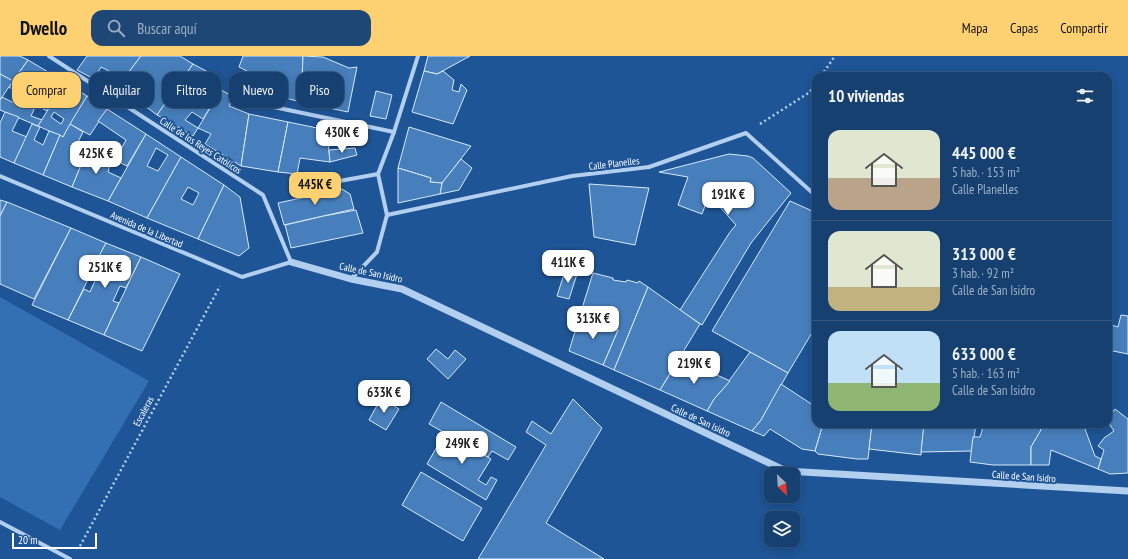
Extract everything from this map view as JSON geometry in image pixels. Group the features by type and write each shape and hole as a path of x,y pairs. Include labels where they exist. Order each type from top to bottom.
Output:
{"street":[{"name":"Calle de los Reyes Católicos","path":"49,56 264,195 291,262"},
{"path":"351,279 377,252 387,215 378,174 394,132 418,56"},
{"path":"278,108 394,132"},
{"path":"746,133 812,192"},
{"name":"Calle Planelles","path":"387,215 572,176 650,167 746,133"},
{"path":"301,188 378,174"},
{"name":"Avenida de la Libertad","path":"0,176 242,277 291,262"},
{"name":"Calle de San Isidro","path":"291,262 351,279 402,289 786,471 1128,491"},
{"path":"0,522 70,559"}],"path":[{"path":"824,72 835,56"},
{"path":"746,133 812,89"},
{"name":"Escaleras","path":"77,552 228,271"}],"shaded area":[{"path":"0,297 149,381 60,530 0,497"}],"building":[{"path":"0,56 20,56 28,60 19,72 12,72 12,80 0,74"},
{"path":"87,56 141,56 129,72 108,72 101,67 98,72 89,72 89,76 77,70"},
{"path":"141,56 180,56 193,64 187,72 162,72 162,108 157,115 148,108 154,108 154,72 129,72"},
{"path":"243,56 303,56 302,72 296,72 296,101 288,99 288,72 247,72 239,67"},
{"path":"303,56 323,57 349,68 357,67 348,112 329,108 344,108 344,72 302,72"},
{"path":"428,56 470,56 437,74 424,71"},
{"path":"28,60 48,72 20,72"},
{"path":"193,64 208,72 187,72"},
{"path":"424,71 437,74 443,71 454,80 452,90 459,92 461,84 467,90 453,124 412,112"},
{"path":"0,74 12,80 12,82 0,100"},
{"path":"221,90 229,94 229,108 234,108 249,114 241,166 205,144 211,134 198,128 210,108 221,108"},
{"path":"376,91 392,95 386,119 370,116"},
{"path":"81,92 87,96 81,106"},
{"path":"87,96 89,97 89,108 107,109 90,135 70,124"},
{"path":"2,97 12,102 12,108 35,108 31,116 42,120 38,126 0,110 0,100"},
{"path":"42,108 49,108 47,111"},
{"path":"49,108 80,108 63,137 38,126","holes":["54,112 64,119 61,124 51,117"]},
{"path":"162,108 210,108 203,119 192,112 185,120 198,128 193,136 157,115"},
{"path":"107,109 146,134 127,166 115,160 126,140 98,121"},
{"path":"5,112 19,117 12,131 27,137 14,163 0,157 0,123"},
{"path":"249,114 288,122 278,172 241,166"},
{"path":"288,122 327,130 330,162 300,158 297,174 278,172"},
{"path":"32,124 40,127 34,140 43,145 49,131 60,135 43,175 14,163"},
{"path":"70,124 83,132 78,142 89,146 72,187 43,175 60,135 63,137"},
{"path":"409,127 471,146 442,183 430,182 431,178 398,168"},
{"path":"146,134 181,157 147,218 108,201","holes":["156,148 168,155 158,171 147,166"]},
{"path":"89,146 112,158 108,172 121,178 108,201 72,187"},
{"path":"355,148 357,155 330,162 329,150"},
{"path":"729,154 753,158 791,193 751,243 702,325 680,310 736,225 709,195 702,214 678,205 688,177 659,172"},
{"path":"181,157 224,185 198,239 147,218","holes":["188,187 199,193 193,205 181,199"]},
{"path":"461,159 472,168 459,190 440,194 442,183"},
{"path":"398,168 431,178 430,182 442,183 440,194 398,203"},
{"path":"589,184 649,188 635,245 594,237"},
{"path":"224,185 240,197 249,248 239,256 198,239"},
{"path":"342,189 350,194 354,209 284,225 278,203"},
{"path":"0,200 7,202 0,216"},
{"path":"790,201 810,210 812,212 812,333 788,373 712,331"},
{"path":"7,202 71,228 34,299 0,284 0,216"},
{"path":"356,210 363,233 291,248 285,225"},
{"path":"71,228 106,243 68,320 32,305"},
{"path":"106,243 141,257 126,288 120,286 113,301 119,303 104,335 68,320 84,289 90,292 97,276 90,273"},
{"path":"141,257 180,274 142,351 104,335"},
{"path":"566,268 578,271 569,299 557,296"},
{"path":"593,273 613,278 613,280 626,282 627,280 638,283 639,281 648,287 614,370 603,365 618,330 580,315"},
{"path":"648,287 700,324 660,390 614,370"},
{"path":"580,315 618,330 603,365 569,351"},
{"path":"1121,315 1128,316 1128,354 1112,351 1112,325 1118,327"},
{"path":"436,349 448,359 455,350 466,359 448,379 427,359"},
{"path":"750,352 788,373 761,420 752,431 707,411 714,399"},
{"path":"680,358 730,381 714,399 707,411 660,390"},
{"path":"781,384 812,404 812,428 822,428 815,451 802,449 770,429 764,436 752,431 761,420"},
{"path":"381,398 399,409 386,430 369,420"},
{"path":"573,399 602,428 546,523 604,559 478,559 546,445 526,432 532,421 551,434"},
{"path":"441,402 516,447 508,460 492,451 488,457 429,424"},
{"path":"1115,409 1128,419 1128,473 1110,474 1098,469 1104,450 1098,446 1104,438 1114,431 1112,428 1112,413"},
{"path":"822,428 872,428 868,459 818,454 815,451"},
{"path":"872,428 924,428 921,455 869,449"},
{"path":"924,428 975,428 972,451 921,452"},
{"path":"983,428 1041,428 1031,447 1031,465 993,465 970,462 973,437 980,437"},
{"path":"1041,428 1085,429 1095,456 1101,459 1098,469 1051,450 1049,465 1031,465 1031,447"},
{"path":"445,433 491,459 478,480 486,485 491,477 497,480 486,500 427,464"},
{"path":"421,472 482,508 463,541 402,505"}]}
